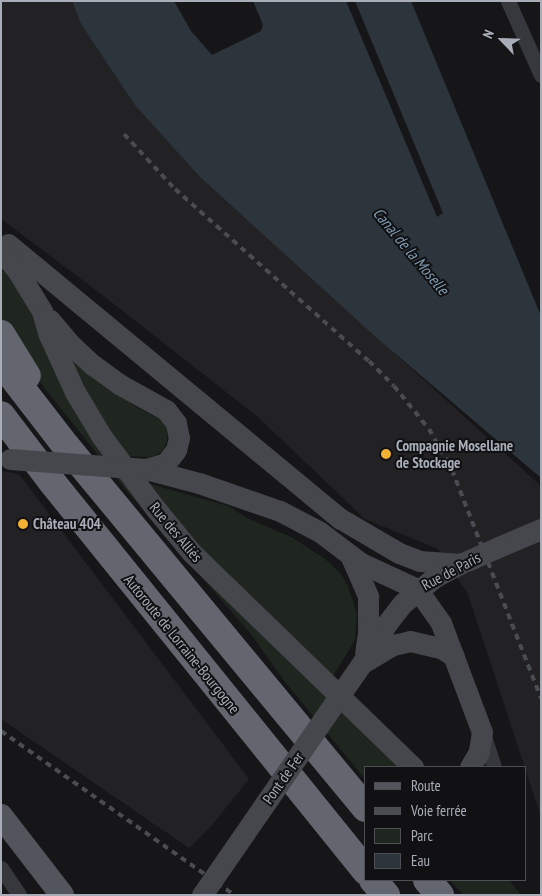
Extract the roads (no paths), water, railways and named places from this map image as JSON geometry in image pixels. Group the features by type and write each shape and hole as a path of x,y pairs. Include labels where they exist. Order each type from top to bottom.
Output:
{"highway":[{"path":"1,334 28,378 56,416 66,446"},
{"path":"1,362 66,446 364,806"},
{"name":"Autoroute de Lorraine-Bourgogne","path":"1,415 52,482 364,869"},
{"path":"374,881 386,895"},
{"path":"428,881 440,895"}],"main road":[{"path":"1,240 340,519 399,554 420,561 464,562"},
{"name":"Rue des Alliés","path":"1,251 17,270 42,311 49,335 75,392 102,437 155,508 192,553 412,766"},
{"path":"42,311 70,343 93,365 119,384 166,410 176,423 179,438 176,450 166,463 146,469"},
{"path":"6,458 146,469 199,483 280,512 320,532 351,557 417,589 441,623 482,732 479,752 471,766"},
{"name":"Rue de Paris","path":"363,662 388,622 417,589 464,562 541,529"},
{"path":"351,557 368,596 368,633 363,662"},
{"path":"363,662 393,645 410,641 441,648 454,656"},
{"name":"Pont de Fer","path":"202,895 363,662"},
{"path":"1,816 62,895"}],"street":[{"path":"508,1 541,75"},
{"path":"482,732 494,766"},
{"path":"1,868 19,895"}],"water":[{"name":"Canal de la Moselle","path":"72,1 174,1 191,31 212,55 261,31 263,25 253,1 346,1 437,217 443,213 355,1 411,1 541,316 541,478 378,339 200,177 135,105 81,24"}],"railway":[{"path":"124,134 175,189 369,361 394,386 429,429 452,470 541,698"},
{"path":"1,731 234,895"}],"place":[{"name":"Compagnie Mosellane de Stockage","path":"386,454"},
{"name":"Château 404","path":"23,524"}]}
